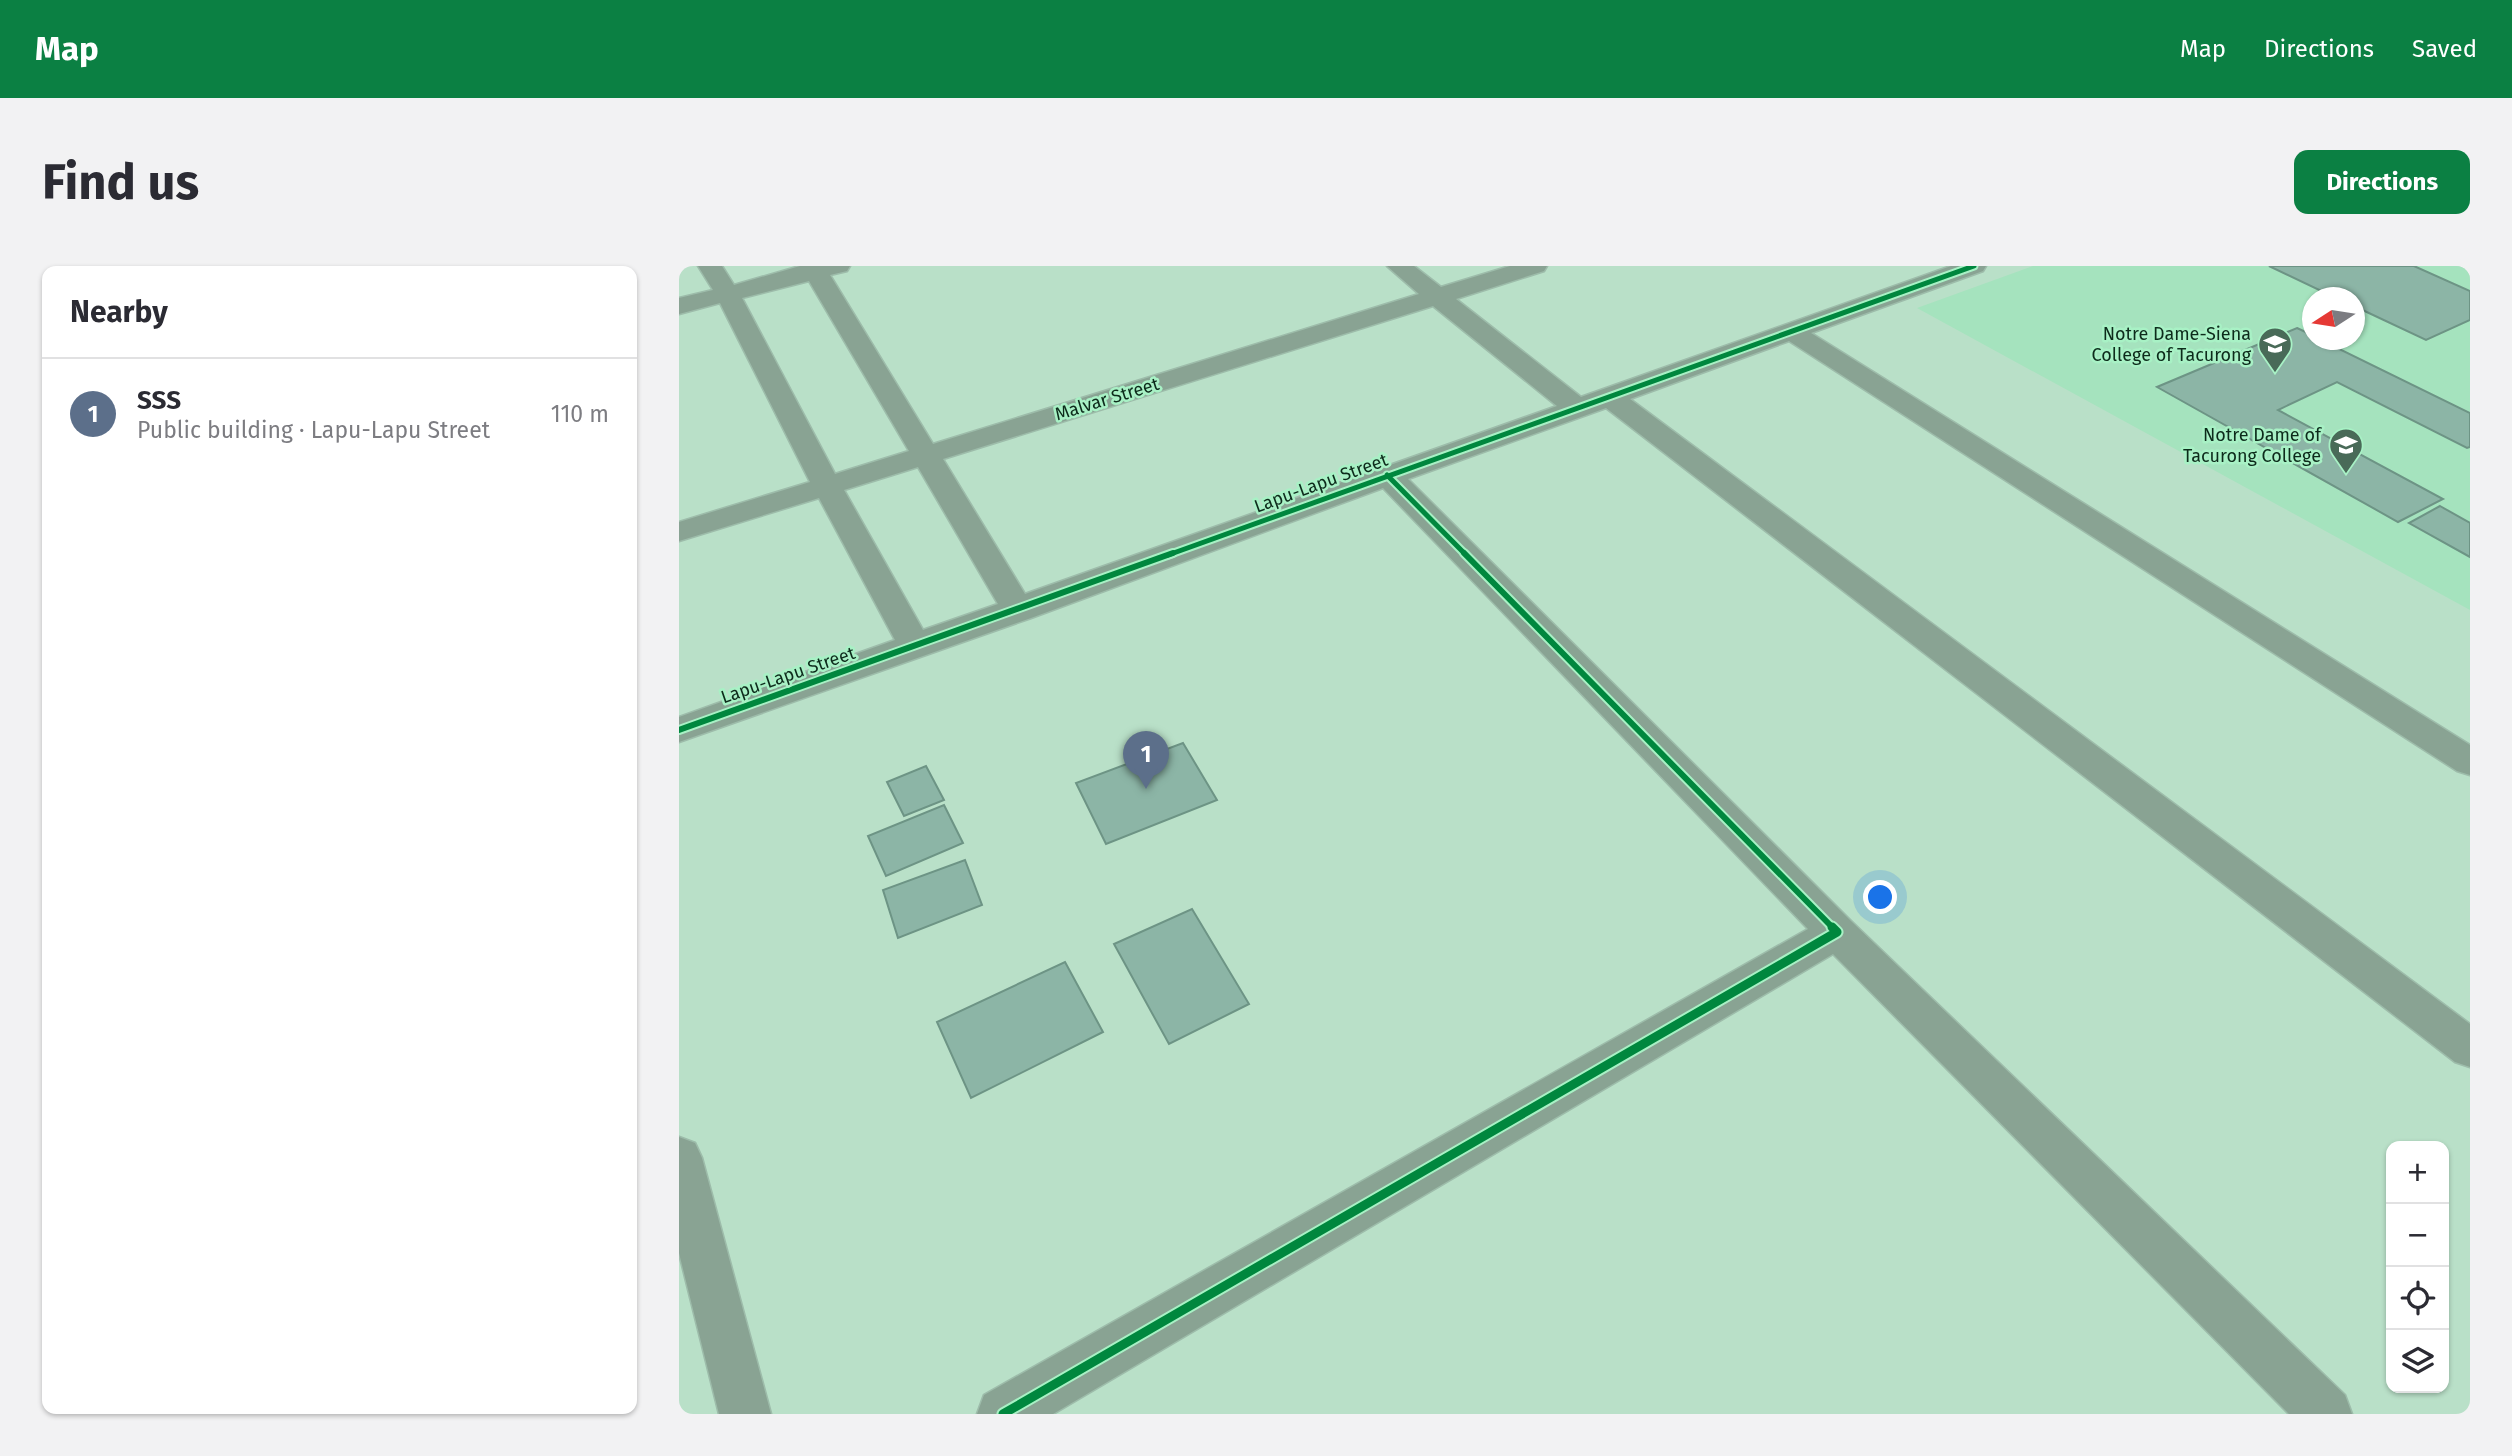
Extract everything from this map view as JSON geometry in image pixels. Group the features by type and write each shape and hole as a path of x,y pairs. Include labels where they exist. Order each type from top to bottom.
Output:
{"street":[{"path":"710,266 728,294 827,486 916,647"},
{"path":"1399,266 1437,296 1592,402 2470,1049"},
{"name":"Malvar Street","path":"679,531 1535,266"},
{"name":"Lapu-Lapu Street","path":"679,730 1019,611 1387,475 1974,266"},
{"path":"679,306 822,268 926,455 1019,611"},
{"path":"1790,331 2470,762"},
{"path":"1387,475 1837,932 2326,1414"},
{"path":"1003,1414 1837,932"},
{"path":"679,1157 745,1414"}],"shaded area":[{"name":"Notre Dame of Tacurong College","path":"2033,266 2470,266 2470,610 1917,308"}],"building":[{"path":"2269,266 2414,266 2470,291 2470,320 2426,340 2365,311 2365,287 2313,287"},
{"path":"2297,328 2302,330 2302,350 2341,350 2470,413 2470,447 2467,448 2337,382 2278,410 2443,499 2398,522 2157,387"},
{"path":"2440,506 2470,523 2470,557 2409,523"},
{"path":"1183,743 1217,800 1106,844 1076,783"},
{"path":"926,766 944,800 904,816 887,782"},
{"path":"944,805 963,843 886,876 868,836"},
{"path":"965,860 982,905 898,938 883,890"},
{"path":"1192,909 1249,1004 1169,1044 1114,944"},
{"path":"1065,962 1103,1032 971,1098 937,1022"}],"cycle path":[{"path":"679,730 1974,266"},
{"path":"1003,1414 1837,932 1387,475"}],"place":[{"name":"Notre Dame-Siena College of Tacurong","path":"2275,374"},
{"name":"Notre Dame of Tacurong College","path":"2346,475"},
{"name":"SSS","path":"1146,789"}]}
